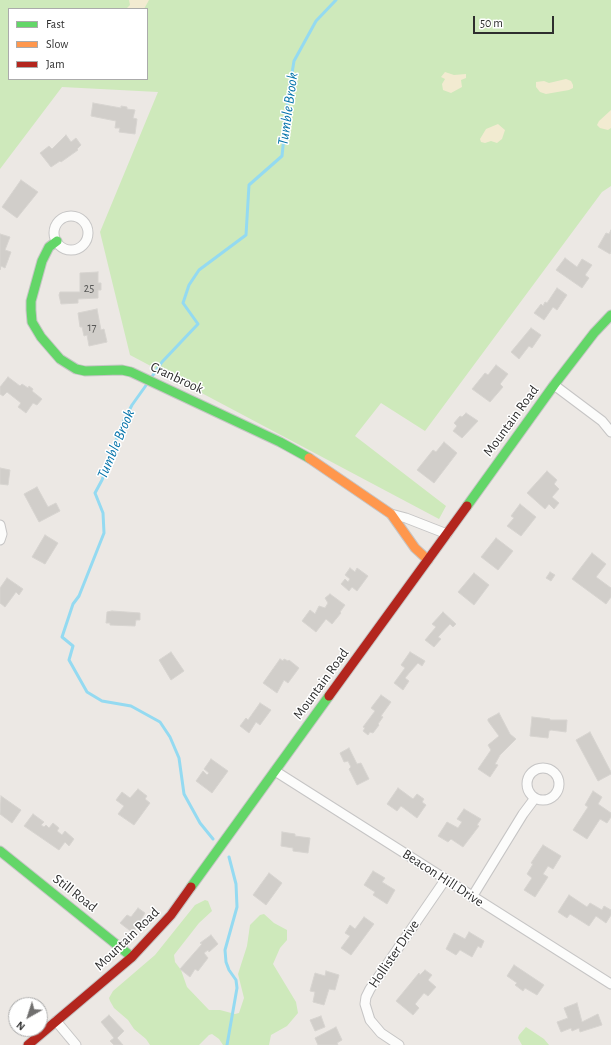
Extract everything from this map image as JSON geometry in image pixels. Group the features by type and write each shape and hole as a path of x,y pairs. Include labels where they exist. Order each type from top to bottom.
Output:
{"main road":[{"name":"Cranbrook","path":"57,242 49,247 42,261 31,301 32,322 41,337 60,359 76,369 93,371 122,370 139,376 280,442 317,463 380,505 391,514 415,548 428,560"},
{"name":"Mountain Road","path":"28,1045 132,957 171,915 554,385 594,332 611,315"},
{"name":"Still Road","path":"0,851 132,957"}],"street":[{"path":"554,385 602,421 611,432"},
{"name":"Cranbrook","path":"391,514 406,518 447,534"},
{"path":"0,525 2,534 0,540"},
{"name":"Beacon Hill Drive","path":"275,771 611,984"},
{"path":"472,897 523,814 535,798"},
{"name":"Hollister Drive","path":"400,1045 381,1033 370,1020 365,1004 366,997 445,880"},
{"path":"56,1021 76,1045"}],"green space":[{"path":"0,0 611,0 611,186 602,192 425,431 381,403 355,436 446,506 439,519 130,355 100,232 158,92 62,87 0,169"},
{"path":"205,900 208,901 212,911 199,923 174,955 175,962 181,970 187,987 209,1010 220,1010 235,1014 239,1013 244,998 238,974 247,946 250,925 260,915 264,914 274,923 287,930 287,940 280,948 273,964 296,1002 298,1013 287,1026 271,1035 269,1045 223,1045 219,1039 212,1034 199,1045 150,1045 146,1039 134,1029 128,1020 114,1008 110,1001 109,998 113,991 155,955 195,905"},
{"path":"526,1027 544,1039 549,1045 522,1045 518,1038"}],"sand":[{"path":"129,0 149,0 145,8 127,8 130,5"},
{"path":"445,72 454,75 466,74 466,78 461,80 462,87 451,93 443,90 442,84 445,79 441,77"},
{"path":"566,79 571,81 573,85 573,88 569,90 546,94 540,92 536,87 536,82 544,81 549,83"},
{"path":"611,110 611,128 608,130 600,128 597,125 599,121"},
{"path":"498,124 505,130 502,139 497,143 491,141 485,143 481,142 480,139 486,129"}],"building":[{"path":"93,103 121,108 121,106 127,107 127,109 135,110 133,118 137,119 135,134 119,132 120,128 115,128 116,121 91,116"},
{"path":"66,135 71,142 76,138 81,145 77,149 78,150 51,167 40,153 49,146 52,149"},
{"path":"21,180 38,192 17,218 2,207"},
{"path":"611,230 610,254 598,247 606,233 609,234"},
{"path":"0,234 10,237 5,250 11,252 5,268 1,266 0,270"},
{"path":"565,258 577,267 582,259 592,265 585,275 589,278 582,288 556,270"},
{"path":"98,272 98,283 101,283 101,290 98,290 98,298 78,299 78,303 61,304 59,295 60,292 80,292 80,273"},
{"path":"557,288 567,295 557,310 553,307 544,320 534,313 541,304 543,306 545,302 547,303"},
{"path":"97,309 101,330 104,329 107,342 89,346 87,335 84,336 82,327 80,327 78,313"},
{"path":"531,328 541,335 532,348 529,346 519,359 511,352"},
{"path":"496,365 508,374 500,384 503,387 490,402 472,389 485,373 488,375"},
{"path":"8,377 20,386 22,384 28,388 29,386 33,389 32,391 42,399 37,405 33,403 26,413 18,407 21,403 7,392 3,396 0,394 0,387"},
{"path":"466,413 478,421 462,438 453,431 457,426 454,423 460,416 462,417"},
{"path":"444,442 457,453 434,483 417,470 433,450 436,452"},
{"path":"0,468 10,470 8,485 0,484"},
{"path":"547,471 557,480 554,484 559,489 552,497 559,503 554,509 549,504 545,509 527,493"},
{"path":"37,487 48,507 56,503 60,511 39,522 24,494"},
{"path":"520,504 536,517 521,536 507,526 514,518 511,516"},
{"path":"45,535 58,543 45,564 32,557"},
{"path":"496,538 513,551 498,570 481,557"},
{"path":"592,553 606,564 596,577 611,588 611,597 606,604 572,579"},
{"path":"350,568 355,572 357,568 368,576 357,591 352,587 349,591 341,584 345,579 348,582 350,579 345,575"},
{"path":"550,572 555,575 551,581 546,578"},
{"path":"474,573 489,585 474,605 458,592"},
{"path":"7,578 23,589 19,595 16,592 5,607 0,603 0,588"},
{"path":"330,594 345,605 340,612 341,613 332,624 326,619 316,632 302,621 310,610 315,614 319,606 325,608 328,603 325,598"},
{"path":"107,612 140,613 140,620 136,620 135,626 110,625 110,623 106,623"},
{"path":"443,612 456,624 453,627 450,624 438,637 441,639 434,647 425,640 436,627 432,624"},
{"path":"171,652 184,671 171,680 159,660"},
{"path":"410,652 425,661 422,666 418,663 405,678 409,681 403,690 394,683 405,668 401,665"},
{"path":"280,659 283,661 284,659 289,660 299,668 288,683 284,680 277,693 263,683"},
{"path":"381,695 391,702 381,716 383,717 378,724 379,725 373,733 370,732 368,735 363,731 365,728 363,727 375,711 371,708"},
{"path":"260,703 271,710 260,725 256,722 249,733 240,726 246,718 248,720"},
{"path":"499,713 510,734 516,739 500,755 495,764 498,765 490,777 478,769 491,750 488,745 499,736 488,719"},
{"path":"532,717 550,720 567,720 566,732 551,730 549,731 548,738 530,736"},
{"path":"590,732 611,772 611,774 598,781 576,740"},
{"path":"349,748 357,764 361,763 369,779 357,785 349,769 351,767 348,761 344,762 340,753"},
{"path":"211,759 228,771 212,793 196,781 203,771 207,775 209,773 204,769"},
{"path":"398,788 413,799 417,794 424,799 422,802 426,805 417,818 401,806 397,811 387,804"},
{"path":"138,789 147,796 145,799 150,803 134,825 118,814 124,806 116,800 122,792 130,798"},
{"path":"593,791 602,797 598,804 611,813 611,817 607,823 600,819 587,839 573,830 588,807 585,805"},
{"path":"1,796 21,810 12,823 0,814"},
{"path":"464,809 481,819 477,825 479,826 463,847 451,839 448,842 438,836 447,822 458,828 462,822 457,819"},
{"path":"33,814 44,822 41,825 44,827 46,825 49,828 53,823 59,828 57,831 62,835 65,831 74,839 69,846 65,842 59,850 24,826"},
{"path":"282,832 310,838 308,853 293,851 293,848 281,846"},
{"path":"543,845 561,856 553,869 548,866 543,874 548,877 535,897 524,890 532,878 527,874 533,864 531,863"},
{"path":"373,871 385,878 382,882 395,890 387,904 373,895 375,892 364,885"},
{"path":"269,873 282,883 266,905 253,895"},
{"path":"569,895 587,907 590,903 602,910 604,906 611,910 611,915 606,923 596,916 589,926 570,914 567,918 558,912"},
{"path":"138,908 145,913 133,933 120,923 127,915 131,917"},
{"path":"364,917 374,924 351,955 341,948 350,936 345,933 350,925 355,929"},
{"path":"469,932 484,941 481,948 478,946 472,957 460,950 456,955 446,949 454,933 465,939"},
{"path":"211,935 218,944 209,952 208,950 204,953 208,958 198,971 195,969 190,977 180,969 202,944 200,943"},
{"path":"514,965 544,985 537,995 525,988 523,991 515,985 517,983 507,976"},
{"path":"425,970 432,975 428,980 436,987 428,996 424,993 415,1004 419,1008 413,1015 396,1001 419,973 420,975"},
{"path":"326,971 339,975 335,990 329,989 324,1005 313,1002 315,992 310,991 315,973 325,976"},
{"path":"577,1003 582,1022 598,1014 602,1025 580,1032 579,1028 572,1031 571,1028 561,1032 557,1022 568,1018 564,1008"},
{"path":"109,1015 124,1031 117,1038 123,1045 114,1045 110,1041 114,1038 101,1022"},
{"path":"321,1016 325,1027 315,1031 310,1020"},
{"path":"336,1027 342,1040 337,1043 338,1045 318,1045 315,1038"}],"waterway":[{"name":"Tumble Brook","path":"151,378 162,362 198,324 183,303 189,285 199,270 246,235 249,185 282,156 288,98 294,61 316,21 336,0"},
{"name":"Tumble Brook","path":"147,384 132,405 121,426 102,480 95,493 103,513 104,533 79,596 73,604 62,637 73,646 69,660 87,692 102,701 131,706 160,722 170,737 179,758 184,794 200,823 213,839"},
{"name":"Tumble Brook","path":"227,1045 237,988 236,980 229,970 226,962 225,950 237,907 236,884 229,857"}],"traffic: fast":[{"path":"57,241 49,247 42,261 31,301 31,310 32,322 41,337 60,359 76,369 85,371 122,370 131,372 280,442 309,458"},
{"path":"467,506 554,385 594,333 611,315"},
{"path":"191,887 329,696"},
{"path":"0,851 132,957"}],"traffic: slow":[{"path":"309,458 391,514 415,548 428,560"}],"traffic: jam":[{"path":"329,696 467,506"},
{"path":"28,1045 132,957 171,915 191,887"}]}
